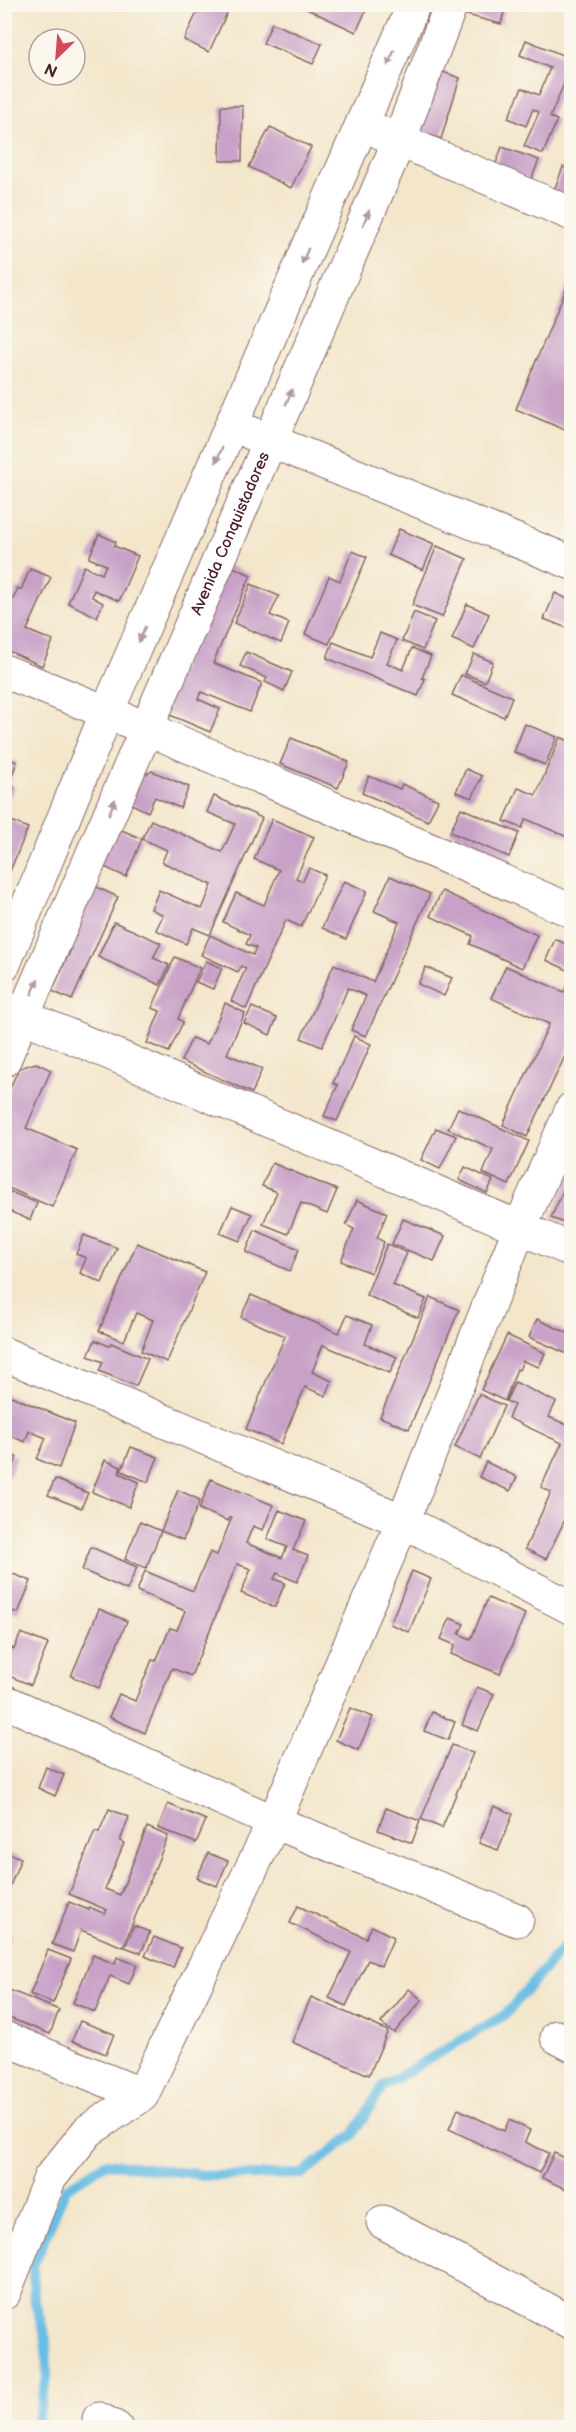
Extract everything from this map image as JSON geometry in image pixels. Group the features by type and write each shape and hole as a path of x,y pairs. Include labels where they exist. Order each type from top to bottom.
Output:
{"street":[{"path":"4,964 107,712 414,4"},
{"name":"Avenida Conquistadores","path":"4,1060 14,1012 146,728 271,441 399,141 452,4"},
{"path":"362,123 399,141 572,214"},
{"path":"232,425 572,564"},
{"path":"4,671 146,728 572,911"},
{"path":"14,1012 572,1250"},
{"path":"4,2293 50,2178 88,2131 142,2095 274,1822 403,1521 520,1227 572,1109"},
{"path":"4,1354 403,1521 572,1608"},
{"path":"4,1701 274,1822 517,1920"},
{"path":"4,2038 142,2095"},
{"path":"382,2222 572,2323"}],"building":[{"path":"201,4 231,4 209,52 184,40"},
{"path":"309,4 369,4 356,32 307,9"},
{"path":"457,4 506,4 501,24 455,12"},
{"path":"272,23 322,44 313,64 263,43"},
{"path":"526,40 572,59 572,76 568,74 550,117 557,120 543,154 524,146 539,112 533,109 526,126 508,118 522,88 539,95 550,68 520,55"},
{"path":"432,68 460,78 441,139 412,129"},
{"path":"572,84 572,109 563,105"},
{"path":"221,106 243,106 242,161 220,161"},
{"path":"270,127 311,147 291,188 249,167"},
{"path":"502,147 539,160 531,180 495,166"},
{"path":"563,167 572,170 572,200 553,193"},
{"path":"572,277 572,433 516,409"},
{"path":"399,529 434,544 423,570 388,555"},
{"path":"99,534 116,542 114,546 138,556 119,601 94,590 92,597 103,603 97,617 68,603 84,566 102,574 106,565 89,558"},
{"path":"437,546 467,559 442,617 412,605"},
{"path":"352,551 367,557 329,644 305,634 329,576 340,581"},
{"path":"226,564 251,575 213,663 262,683 250,712 201,692 198,699 220,709 210,732 163,712"},
{"path":"30,569 51,577 27,630 53,641 42,666 4,649 4,620 18,588 21,590"},
{"path":"251,584 279,596 270,615 289,623 281,643 234,623"},
{"path":"555,593 572,601 572,630 544,619"},
{"path":"467,604 489,614 474,649 452,639"},
{"path":"414,612 435,621 423,650 402,641"},
{"path":"380,633 397,640 387,663 403,670 412,648 431,656 418,696 327,658 333,642 370,657"},
{"path":"246,652 292,672 284,691 265,682 267,678 240,666"},
{"path":"474,654 493,662 485,682 465,674"},
{"path":"461,675 512,697 504,717 452,695"},
{"path":"525,724 557,737 545,765 514,752"},
{"path":"560,737 572,742 572,839 526,819 522,828 504,821 518,788 536,795"},
{"path":"291,738 349,762 338,788 280,764"},
{"path":"4,757 17,762 9,784 14,787 6,805 4,804"},
{"path":"466,769 482,776 472,798 456,792"},
{"path":"152,771 189,787 180,808 155,797 148,812 125,801 135,779"},
{"path":"369,776 400,789 402,784 438,800 428,821 362,793"},
{"path":"214,796 262,818 210,935 193,928 186,944 156,930 163,915 151,909 159,890 202,909 212,885 162,862 167,850 142,839 151,820 222,852 235,824 207,812"},
{"path":"461,808 519,833 509,857 450,832"},
{"path":"4,818 28,828 5,883 4,883"},
{"path":"272,819 314,837 296,878 303,881 309,868 325,875 301,927 286,920 246,1009 231,1001 246,968 241,966 238,972 201,955 210,935 253,955 256,948 246,944 250,935 223,922 236,893 264,905 279,870 254,859"},
{"path":"115,827 142,839 126,877 98,864"},
{"path":"390,876 430,894 366,1036 351,1030 366,996 348,988 322,1047 301,1038 334,964 373,982 399,922 374,911"},
{"path":"344,881 367,891 346,939 322,928"},
{"path":"92,885 118,897 72,1000 52,991 71,949 64,946"},
{"path":"442,891 537,935 522,968 470,944 473,936 430,916"},
{"path":"114,922 161,943 153,958 169,965 160,985 98,957"},
{"path":"555,939 572,947 572,972 546,960"},
{"path":"175,957 200,968 178,1019 183,1022 169,1052 147,1043 160,1011 152,1008"},
{"path":"206,961 222,968 213,989 196,982"},
{"path":"506,966 564,992 572,976 572,1041 527,1137 503,1125 549,1024 491,998"},
{"path":"426,967 452,978 444,996 418,984"},
{"path":"225,1003 245,1013 227,1054 262,1069 252,1093 181,1061 192,1038 207,1044"},
{"path":"252,1007 277,1018 270,1035 244,1023"},
{"path":"354,1036 371,1044 337,1121 324,1116 338,1085 333,1083"},
{"path":"36,1063 51,1070 26,1128 77,1150 52,1207 4,1186 4,1101 19,1068"},
{"path":"458,1108 529,1141 509,1185 483,1173 493,1149 448,1129"},
{"path":"436,1128 456,1136 440,1169 421,1160"},
{"path":"272,1163 337,1190 327,1214 301,1203 288,1234 263,1224 277,1192 262,1186"},
{"path":"465,1167 493,1180 487,1193 459,1180"},
{"path":"572,1170 572,1226 551,1218"},
{"path":"4,1189 37,1203 30,1220 4,1209"},
{"path":"357,1200 387,1213 377,1238 384,1242 371,1273 341,1261 354,1229 346,1225"},
{"path":"232,1206 252,1214 240,1241 220,1233"},
{"path":"403,1219 445,1236 434,1261 392,1244"},
{"path":"255,1230 299,1249 290,1271 246,1252"},
{"path":"84,1235 117,1248 102,1283 80,1273 86,1258 76,1254"},
{"path":"137,1243 205,1272 167,1362 141,1351 153,1320 136,1313 124,1341 99,1331"},
{"path":"387,1244 407,1253 393,1285 426,1299 418,1318 366,1295"},
{"path":"251,1295 339,1333 347,1315 372,1325 365,1344 397,1357 390,1373 323,1345 312,1372 332,1381 326,1396 305,1387 281,1444 246,1429 285,1336 241,1317"},
{"path":"430,1297 459,1310 409,1429 380,1417"},
{"path":"537,1319 572,1335 572,1356 529,1337"},
{"path":"507,1335 545,1353 539,1367 523,1361 519,1370 517,1369 505,1401 481,1390"},
{"path":"95,1340 109,1346 111,1343 148,1359 136,1386 99,1371 103,1362 88,1356"},
{"path":"515,1382 556,1402 549,1417 572,1427 572,1483 565,1498 572,1502 572,1505 546,1559 525,1549 551,1492 541,1487 562,1443 508,1418 514,1405 506,1401"},
{"path":"4,1393 75,1423 59,1468 37,1459 46,1438 29,1431 25,1442 4,1433"},
{"path":"479,1394 504,1406 480,1459 455,1447"},
{"path":"131,1447 158,1457 148,1482 121,1471"},
{"path":"4,1452 17,1457 9,1477 4,1475"},
{"path":"105,1460 121,1467 119,1473 139,1482 129,1507 92,1492"},
{"path":"486,1462 517,1477 510,1491 479,1477"},
{"path":"55,1479 88,1493 81,1508 48,1495"},
{"path":"211,1479 273,1505 263,1530 253,1526 246,1543 282,1558 287,1547 267,1539 279,1510 306,1521 293,1550 308,1556 297,1582 277,1573 274,1579 285,1583 275,1607 241,1593 251,1569 237,1564 191,1676 172,1668 145,1733 109,1717 119,1694 135,1701 152,1660 156,1661 170,1628 177,1630 185,1611 137,1591 145,1571 193,1591 210,1552 217,1555 232,1517 228,1521 199,1509"},
{"path":"178,1490 200,1500 183,1540 161,1531"},
{"path":"140,1522 161,1531 146,1568 125,1559"},
{"path":"91,1547 137,1567 127,1590 82,1570"},
{"path":"412,1571 431,1579 409,1632 390,1624"},
{"path":"13,1574 31,1581 18,1613 4,1608 4,1595"},
{"path":"488,1598 525,1614 500,1674 451,1654 455,1645 441,1639 450,1618 464,1624 459,1634 471,1639"},
{"path":"99,1609 127,1621 99,1688 71,1676"},
{"path":"21,1633 48,1644 31,1685 4,1674 4,1645 14,1649"},
{"path":"477,1687 494,1694 478,1731 462,1725"},
{"path":"350,1708 373,1717 358,1750 336,1740"},
{"path":"432,1712 455,1722 448,1740 424,1731"},
{"path":"452,1745 473,1753 442,1828 421,1819"},
{"path":"46,1767 64,1775 55,1796 38,1788"},
{"path":"168,1804 206,1820 196,1843 158,1828"},
{"path":"494,1806 513,1814 498,1850 479,1843"},
{"path":"386,1808 420,1821 412,1843 378,1830"},
{"path":"109,1809 129,1817 120,1841 124,1843 105,1889 120,1895 147,1827 168,1836 123,1947 81,1930 73,1952 52,1944 69,1902 89,1910 90,1907 105,1914 107,1910 69,1894 95,1831 99,1832"},
{"path":"4,1852 21,1858 5,1899 4,1899"},
{"path":"208,1853 228,1861 217,1886 197,1878"},
{"path":"298,1906 366,1938 372,1926 394,1937 381,1966 368,1960 346,2006 329,1998 351,1952 290,1923"},
{"path":"134,1926 150,1932 141,1953 125,1947"},
{"path":"4,1933 11,1935 5,1951 4,1951"},
{"path":"154,1937 181,1948 173,1968 145,1956"},
{"path":"48,1950 71,1959 53,2003 30,1994"},
{"path":"93,1955 115,1964 117,1957 137,1965 129,1984 110,1976 95,2012 73,2003"},
{"path":"4,1988 59,2010 50,2034 4,2016"},
{"path":"409,1989 422,2000 394,2033 381,2023"},
{"path":"311,1997 388,2031 369,2075 292,2042"},
{"path":"80,2021 114,2034 106,2054 72,2041"},
{"path":"458,2109 504,2131 509,2120 530,2130 525,2142 549,2153 539,2173 449,2129"},
{"path":"554,2153 572,2161 572,2192 542,2178"}],"waterway":[{"path":"36,2428 47,2378 46,2339 34,2299 33,2266 66,2188 107,2163 211,2176 302,2174 353,2135 383,2086 506,2014 572,1937"}]}
